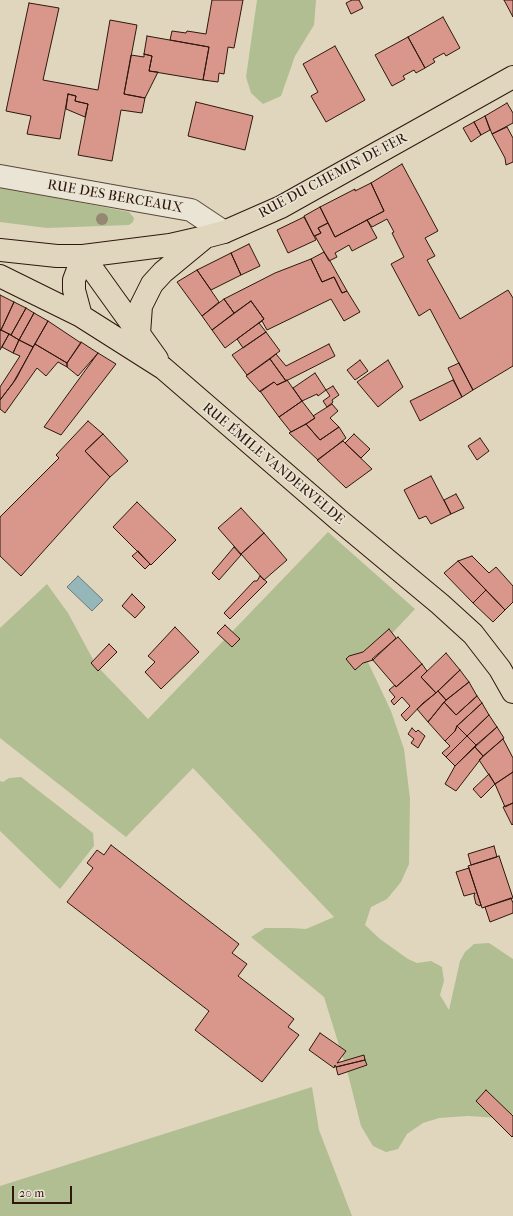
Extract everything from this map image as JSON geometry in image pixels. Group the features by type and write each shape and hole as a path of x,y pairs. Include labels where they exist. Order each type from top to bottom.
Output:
{"main road":[{"name":"RUE DU CHEMIN DE FER","path":"0,250 57,256 83,256 144,249 214,234 281,207 513,77"},
{"path":"139,334 141,306 152,284 163,272 214,234"},
{"path":"81,316 74,290 74,280 83,256"},
{"path":"83,256 163,368"},
{"name":"RUE ÉMILE VANDERVELDE","path":"0,276 81,316 163,368 327,510 440,604 473,634 500,669 513,692"}],"street":[{"name":"RUE DES BERCEAUX","path":"0,176 190,210 214,234"}],"green space":[{"path":"257,0 316,0 314,25 295,56 281,96 263,104 251,93 246,77"},
{"path":"0,187 129,212 134,218 133,222 129,225 47,228 0,222"},
{"path":"328,532 415,609 367,660 391,711 404,749 410,799 409,864 401,882 387,899 371,907 365,925 380,939 408,959 417,963 431,961 442,967 444,981 440,995 449,1010 460,961 465,952 474,944 489,943 513,959 513,1114 499,1118 468,1116 439,1118 423,1123 407,1134 398,1149 386,1152 373,1146 361,1126 348,1074 324,997 251,937 265,928 306,929 334,917 193,768 126,837 0,738 0,628 47,584 68,613 96,665 148,719"},
{"path":"21,777 93,833 94,846 60,889 0,831 0,781 3,782 9,778"},
{"path":"312,1087 319,1130 352,1216 0,1216 0,1186"}],"water":[{"path":"78,576 103,600 92,611 67,587"}],"building":[{"path":"212,0 243,0 234,48 228,47 224,74 219,73 218,82 203,80 209,47 170,40 172,31 186,33 187,31 206,34"},
{"path":"352,0 359,0 363,8 351,14 346,3"},
{"path":"504,0 513,0 513,17"},
{"path":"29,3 59,8 43,80 98,90 110,20 137,25 124,94 145,98 142,113 121,110 112,161 78,155 88,104 75,101 76,96 68,94 60,139 27,134 31,116 6,111"},
{"path":"443,17 460,48 446,56 444,53 433,59 435,62 425,68 408,37"},
{"path":"147,36 209,47 203,80 149,71 152,56 144,54"},
{"path":"408,37 425,68 416,73 414,70 403,76 405,79 392,86 375,55"},
{"path":"335,46 365,100 326,122 311,96 318,92 303,64"},
{"path":"144,54 152,56 149,71 158,72 145,98 124,94 131,55 144,57"},
{"path":"68,94 76,96 75,101 88,104 85,117 66,109"},
{"path":"196,102 253,116 245,150 188,136"},
{"path":"507,103 513,113 513,123 492,134 485,116"},
{"path":"485,116 490,130 481,135 474,122"},
{"path":"474,122 481,135 471,142 463,128"},
{"path":"507,127 513,138 513,162 506,165 505,158 492,134"},
{"path":"402,164 438,231 425,238 435,256 427,260 460,319 508,290 513,298 513,366 473,390 430,309 419,316 391,264 404,257 387,219 372,227 367,220 384,211 371,183"},
{"path":"371,183 384,211 335,237 320,207 355,189 355,191"},
{"path":"320,207 328,223 318,228 321,233 314,236 304,216"},
{"path":"304,217 316,240 288,253 277,230"},
{"path":"367,220 377,238 352,251 349,245 335,253 337,257 329,261 315,236 321,233 318,228 328,223 335,237"},
{"path":"249,244 260,266 241,275 231,253"},
{"path":"324,252 347,291 342,293 334,277 322,282 311,259"},
{"path":"231,253 241,275 211,290 197,270"},
{"path":"311,259 322,282 334,277 342,293 347,291 360,312 344,321 331,299 267,330 262,321 259,323 264,319 251,301 234,313 224,299 275,273"},
{"path":"197,270 219,302 202,316 177,282"},
{"path":"0,295 14,302 1,330 0,329"},
{"path":"224,299 234,313 212,330 202,316"},
{"path":"251,301 264,319 225,348 212,330"},
{"path":"14,302 26,308 11,335 1,330"},
{"path":"26,308 34,313 19,340 11,335"},
{"path":"34,313 48,321 33,347 19,340"},
{"path":"48,321 81,343 67,363 35,344"},
{"path":"259,323 266,332 243,348 237,339"},
{"path":"1,330 9,334 0,350 0,331"},
{"path":"266,332 280,351 247,375 232,355"},
{"path":"9,334 19,340 13,353 2,347"},
{"path":"19,340 33,347 16,379 0,400 0,387 20,356 13,353"},
{"path":"81,342 98,353 78,376 67,367 67,363"},
{"path":"35,344 67,363 67,367 58,362 46,376 37,368 5,413 0,409 0,400 13,383"},
{"path":"329,344 335,356 286,381 270,359 276,354 286,366"},
{"path":"98,353 116,364 61,435 44,427"},
{"path":"270,359 286,381 277,385 274,382 260,392 246,376"},
{"path":"360,360 368,371 355,380 347,370"},
{"path":"388,360 403,387 378,407 357,382"},
{"path":"459,363 473,390 462,397 448,368"},
{"path":"315,373 326,390 318,396 317,394 302,401 293,388"},
{"path":"287,380 302,401 279,417 260,391 274,382 277,385"},
{"path":"453,380 462,397 420,421 410,401"},
{"path":"333,386 339,395 332,400 333,402 327,407 323,401 330,396 326,390"},
{"path":"302,401 315,418 291,432 279,417"},
{"path":"332,404 338,411 330,418 339,427 320,440 306,424 315,418 313,416"},
{"path":"88,421 103,434 85,451 110,477 21,576 0,556 0,517 59,458 56,455"},
{"path":"306,424 320,440 339,427 346,438 318,460 289,433"},
{"path":"103,434 128,461 110,477 85,451"},
{"path":"354,434 370,449 361,458 345,443"},
{"path":"480,438 489,451 477,460 468,446"},
{"path":"343,441 372,469 346,488 317,460"},
{"path":"431,476 451,514 431,524 426,516 419,519 404,490"},
{"path":"456,494 464,508 451,514 444,500"},
{"path":"137,502 176,540 151,565 113,527"},
{"path":"241,508 264,533 241,554 218,528"},
{"path":"264,533 287,560 264,580 241,554"},
{"path":"234,547 241,555 219,580 212,573"},
{"path":"138,551 150,564 145,569 132,556"},
{"path":"472,556 489,573 496,567 513,586 513,602 505,610 458,561"},
{"path":"458,561 486,590 473,603 444,573"},
{"path":"260,576 267,582 230,619 224,613 254,581 257,581"},
{"path":"486,590 505,610 493,622 473,603"},
{"path":"132,594 145,607 135,618 122,606"},
{"path":"225,625 240,639 232,647 217,633"},
{"path":"175,627 199,652 161,689 145,672 155,662 148,656"},
{"path":"389,629 396,638 373,660 363,663 355,670 346,659 349,656 363,652"},
{"path":"398,637 422,664 396,687 372,659"},
{"path":"109,644 117,652 98,671 91,663"},
{"path":"446,653 460,670 436,693 421,677"},
{"path":"422,664 427,671 421,677 436,693 423,703 406,721 401,715 410,706 402,697 394,705 391,701 395,697 389,690 395,685 396,687"},
{"path":"460,670 469,682 446,700 438,691"},
{"path":"469,682 477,696 456,715 444,702"},
{"path":"438,691 446,700 428,722 417,709"},
{"path":"477,696 482,703 457,726 455,731 445,741 428,722 444,702 456,715"},
{"path":"482,703 489,715 467,736 457,726"},
{"path":"489,715 497,727 476,745 467,736"},
{"path":"457,726 467,736 446,757 442,753 450,746 445,741 455,731"},
{"path":"497,727 504,738 483,756 475,747"},
{"path":"412,728 416,732 418,730 425,736 418,748 411,743 414,739 408,734"},
{"path":"467,736 476,745 455,766 446,757"},
{"path":"503,739 513,758 513,772 495,784 479,760"},
{"path":"475,747 483,756 456,791 445,784 455,766"},
{"path":"513,772 513,803 505,807 495,784"},
{"path":"489,774 495,784 481,798 473,789"},
{"path":"513,803 513,824 512,825 503,807"},
{"path":"111,845 239,944 232,953 247,964 238,976 294,1019 288,1027 299,1035 262,1082 195,1030 209,1011 67,902 93,868 87,863 97,850 104,855"},
{"path":"494,846 497,857 471,865 468,854"},
{"path":"499,856 513,898 482,908 468,866"},
{"path":"469,868 481,905 480,906 476,904 474,896 475,893 464,896 456,872"},
{"path":"511,898 513,903 513,913 490,922 485,907"},
{"path":"320,1033 346,1051 337,1063 364,1055 365,1060 336,1067 335,1065 334,1068 309,1050"},
{"path":"365,1060 367,1065 338,1075 336,1067"},
{"path":"486,1090 513,1116 512,1137 476,1101"}]}
